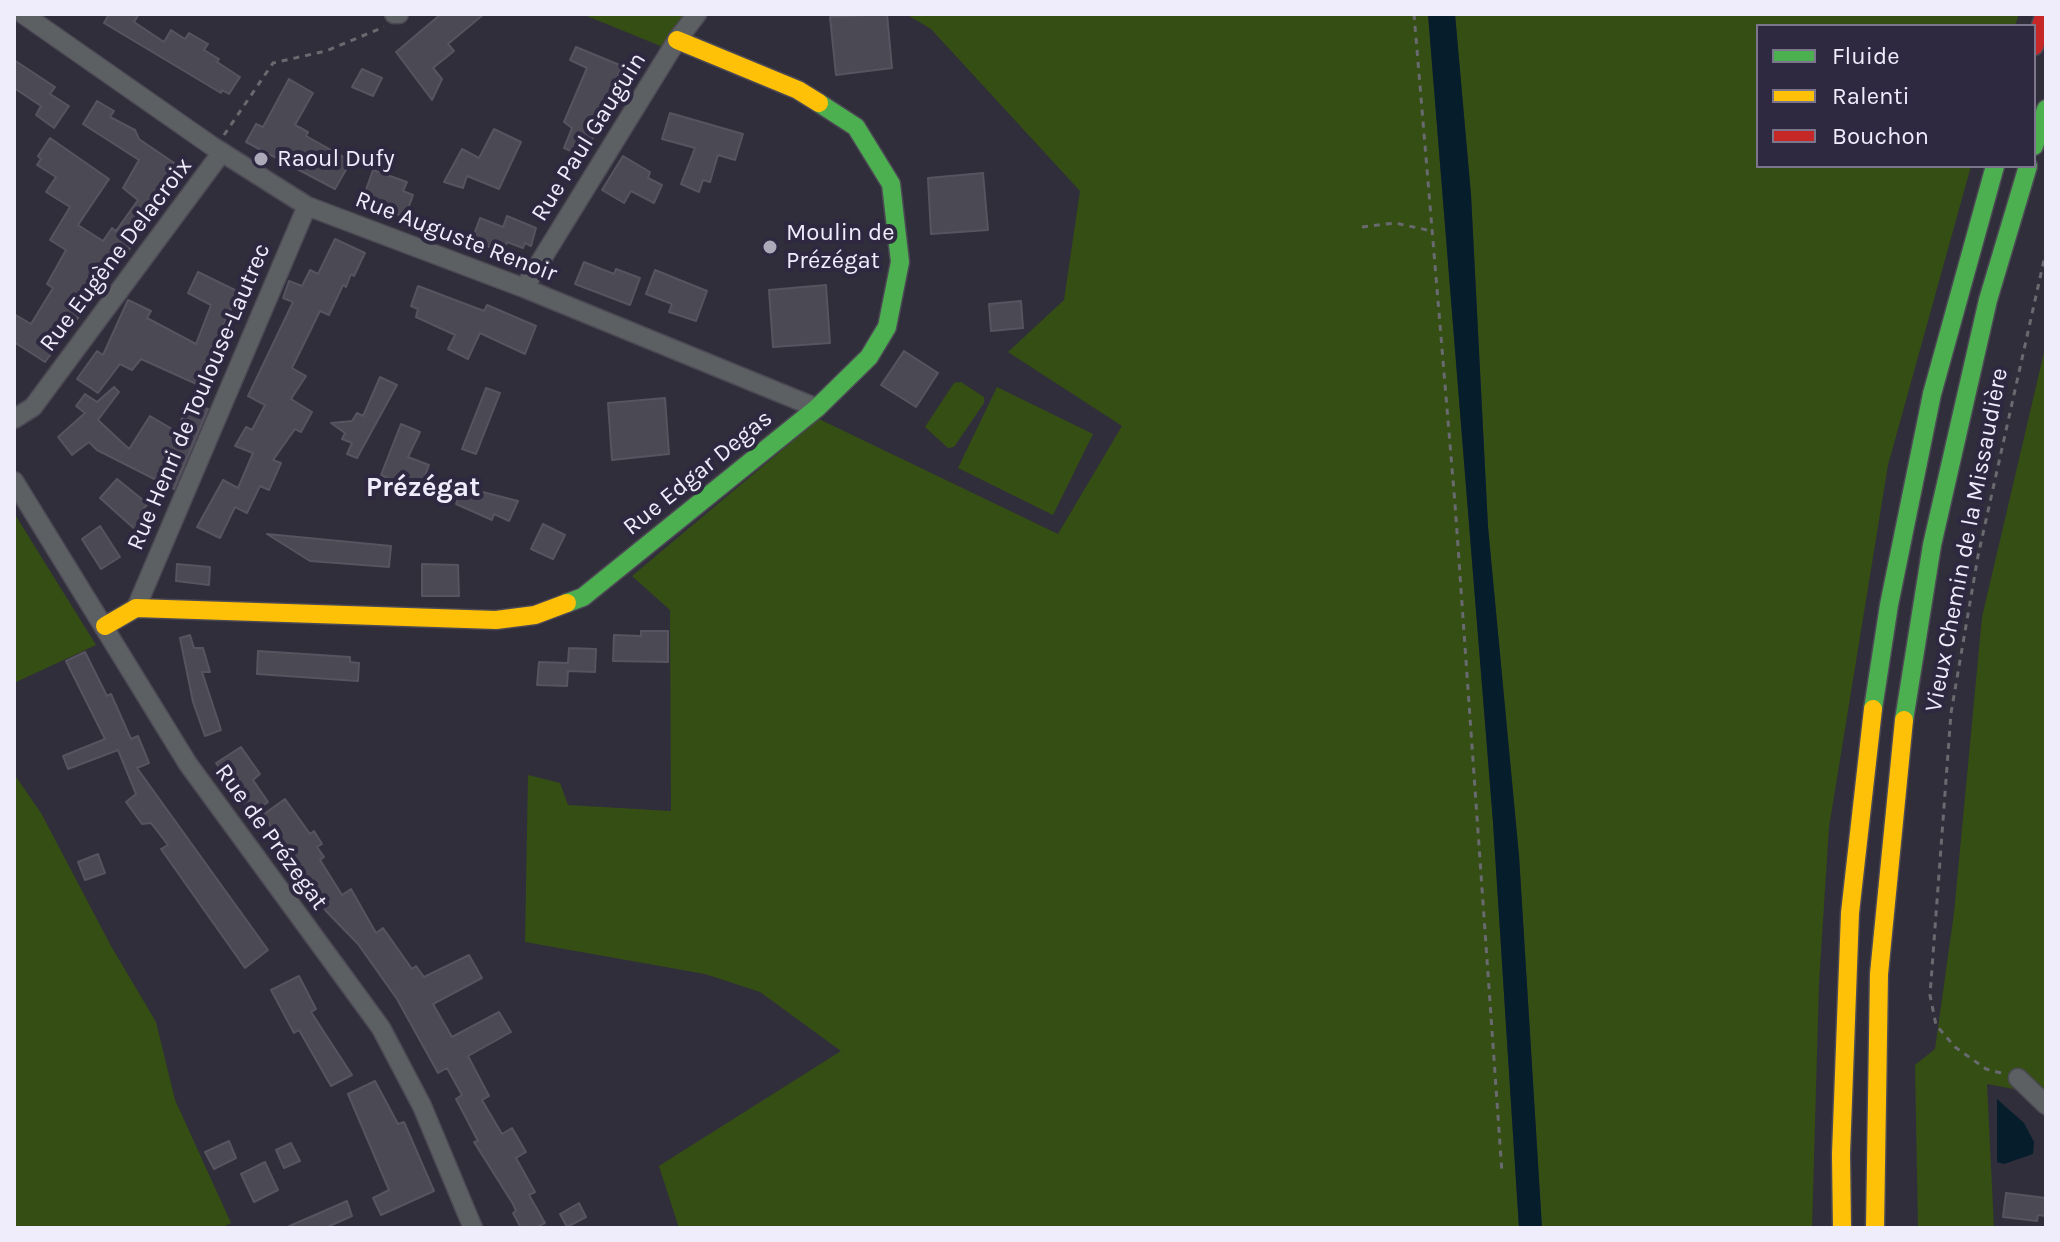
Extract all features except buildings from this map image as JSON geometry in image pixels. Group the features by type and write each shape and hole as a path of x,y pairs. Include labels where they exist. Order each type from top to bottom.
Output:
{"main road":[{"path":"2036,40 2045,14"},
{"name":"Rue Edgar Degas","path":"136,608 496,620 535,615 583,597 817,408 869,357 887,327 900,262 891,184 856,127 798,90 677,40"},
{"path":"2036,140 2046,109"},
{"path":"1842,1228 1841,1154 1850,913 1864,771 1889,605 1912,488 1959,288 1994,168"},
{"path":"1875,1228 1879,974 1897,773 1913,658 1932,545 1981,331 2027,168"},
{"path":"105,626 136,608"}],"street":[{"name":"Rue Auguste Renoir","path":"23,14 217,149 307,206 524,288 817,408"},
{"name":"Rue Paul Gauguin","path":"524,288 677,40 697,14"},
{"name":"Rue Eugène Delacroix","path":"14,419 33,407 217,149"},
{"name":"Rue Henri de Toulouse-Lautrec","path":"136,608 307,206"},
{"name":"Rue de Prézegat","path":"14,481 188,764 381,1028 422,1106 473,1228"},
{"path":"2018,1078 2046,1105"}],"path":[{"path":"1414,14 1502,1173"},
{"path":"217,149 273,63 326,51 380,30 396,15"},
{"path":"1362,227 1395,223 1432,231"},
{"name":"Vieux Chemin de la Missaudière","path":"2018,1078 1986,1069 1955,1047 1936,1025 1930,995 1951,713 1978,556 2046,251"}],"green space":[{"path":"582,14 688,14 663,47"},
{"path":"906,14 1428,14 1493,822 1519,1228 679,1228 659,1166 841,1051 760,992 705,974 525,942 528,775 560,783 568,805 671,811 670,610 632,576 819,419 1058,534 1122,426 1008,352 1064,300 1080,191 931,29"},
{"path":"1455,14 2019,14 2016,24 1756,24 1756,168 1970,168 1888,465 1829,827 1819,983 1812,1228 1542,1228 1519,856 1488,527 1471,195"},
{"path":"2046,344 2046,1095 1987,1084 1994,1228 1918,1228 1915,1065 1935,1049 1954,913 1982,617"},
{"path":"961,382 984,397 984,403 954,447 948,448 925,427 954,383"},
{"path":"997,387 1093,434 1053,515 958,468"},
{"path":"14,513 96,645 14,683"},
{"path":"14,774 41,813 111,946 156,1022 175,1100 231,1223 221,1228 14,1228"}],"water":[{"path":"1428,14 1455,14 1471,195 1488,527 1519,856 1542,1228 1519,1228 1493,822"},
{"path":"1997,1099 2024,1123 2034,1142 2033,1154 2004,1164 1997,1162"}],"traffic: fast":[{"path":"567,603 583,597 817,408 869,357 887,327 900,262 891,184 856,127 819,103"},
{"path":"2036,140 2046,109"},
{"path":"1873,709 1889,605 1932,394 1994,168"},
{"path":"1904,720 1932,545 1988,300 2027,168"}],"traffic: slow":[{"path":"677,40 798,90 819,103"},
{"path":"105,626 136,608 496,620 535,615 567,603"},
{"path":"1842,1228 1841,1154 1850,913 1873,709"},
{"path":"1875,1228 1879,974 1904,720"}],"traffic: jam":[{"path":"2036,40 2045,14"}],"place":[{"name":"Raoul Dufy","path":"261,159"},
{"name":"Moulin de Prézégat","path":"770,247"}],"district":[{"name":"Prézégat","path":"423,488"}]}
